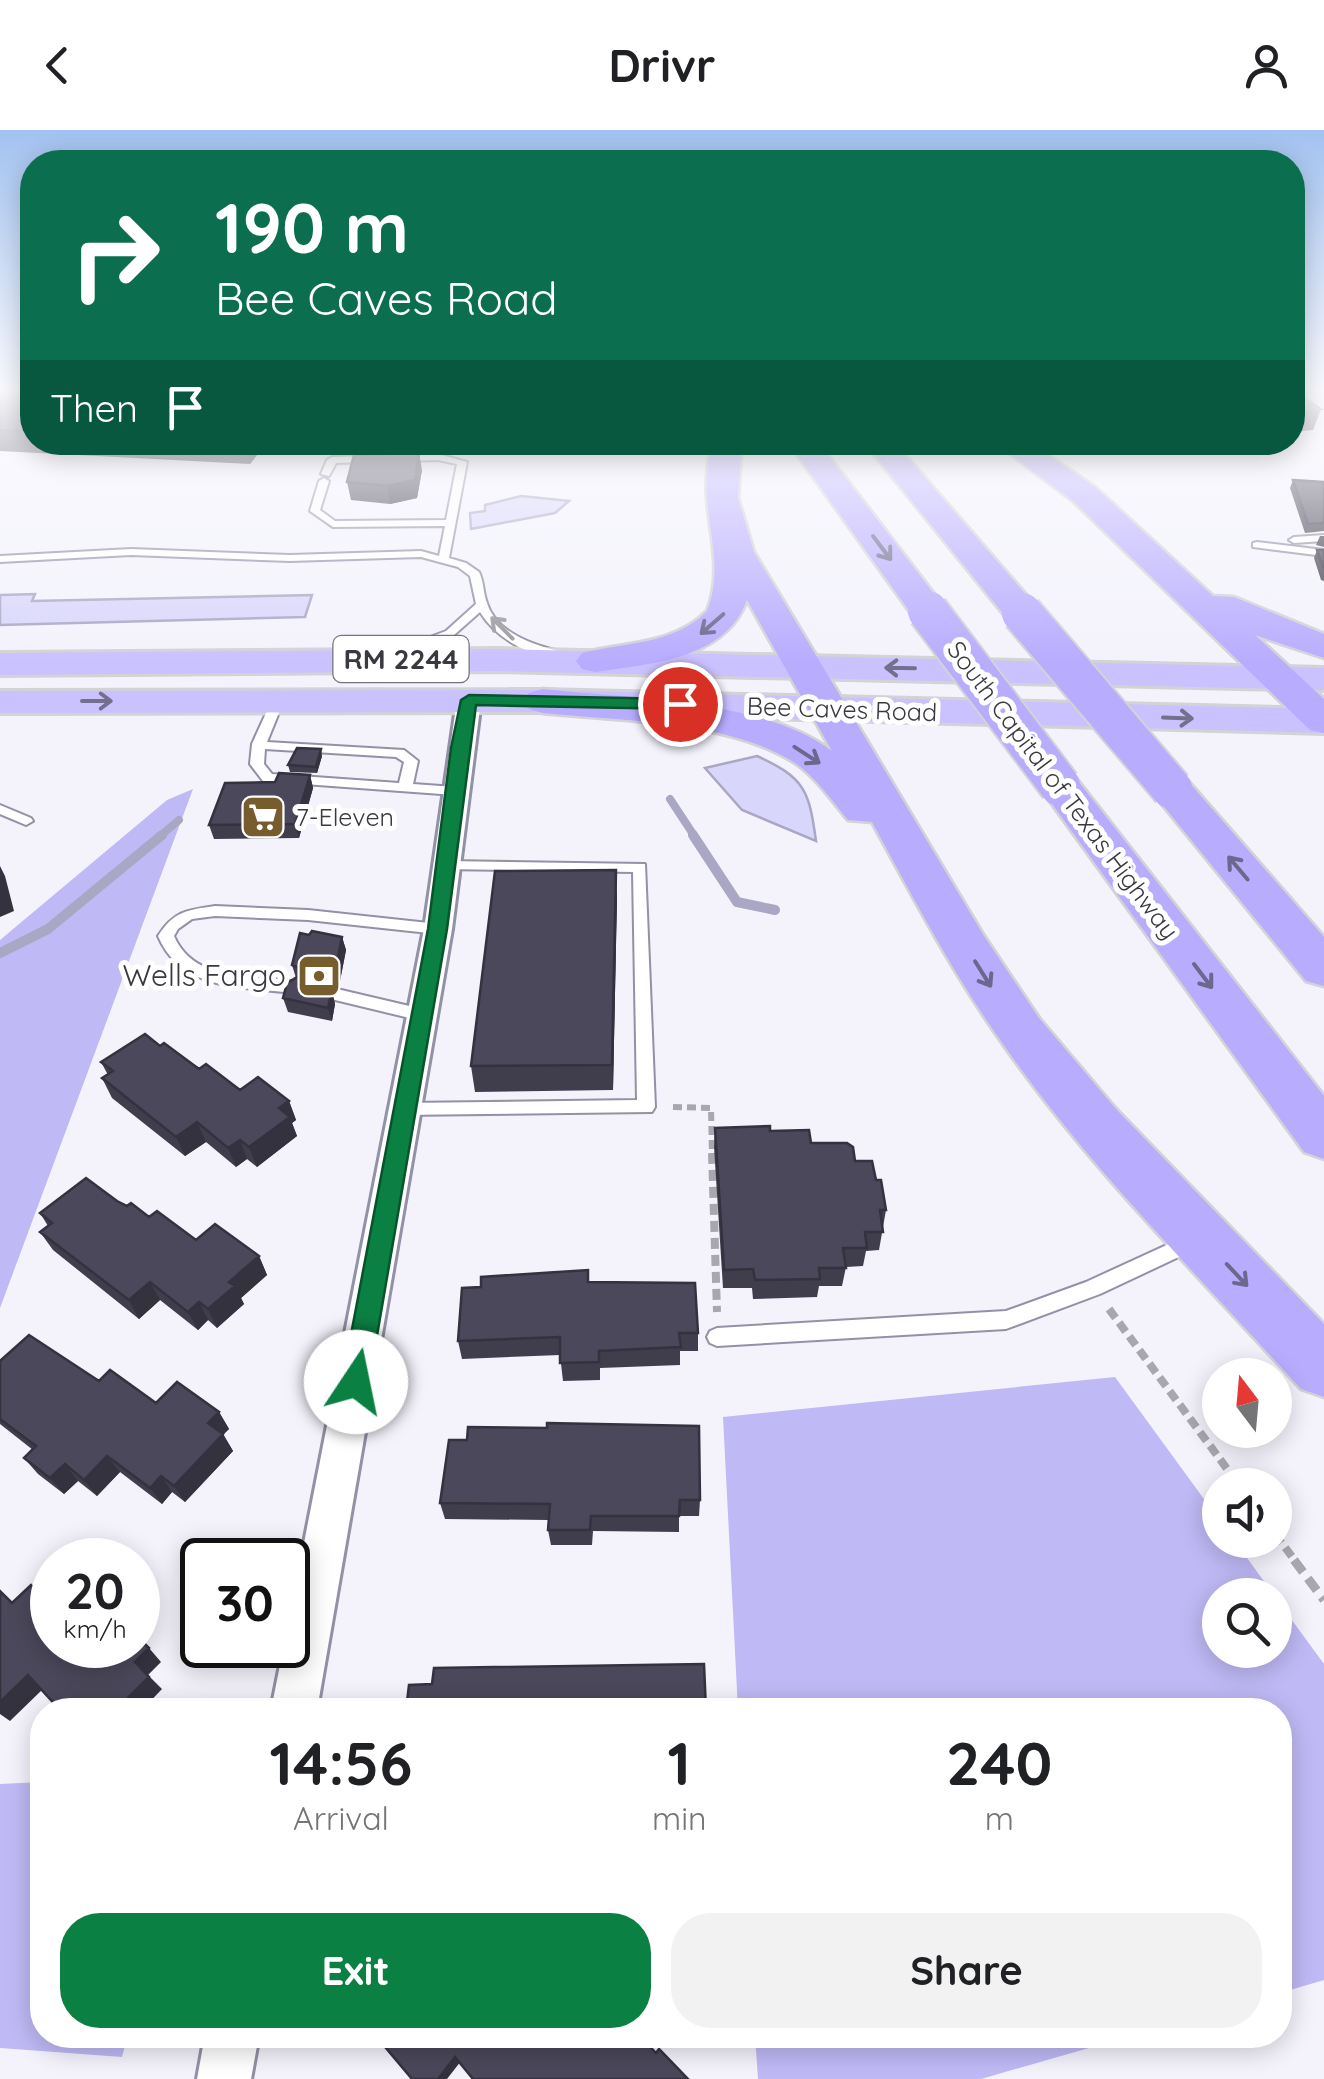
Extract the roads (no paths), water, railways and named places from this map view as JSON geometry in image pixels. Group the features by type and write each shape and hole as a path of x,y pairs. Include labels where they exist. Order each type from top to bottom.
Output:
{"highway":[{"path":"595,661 670,647 716,624 730,598 729,533 720,497 722,480"},
{"name":"South Capital of Texas Highway","path":"830,480 1324,1136"},
{"path":"910,480 1324,969"},
{"path":"1065,480 1324,721"},
{"path":"729,533 991,987 1044,1061 1201,1238 1324,1368"},
{"path":"1162,567 1246,618 1324,647"},
{"path":"542,701 733,726 798,748 828,770 943,906"}],"main road":[{"name":"Bee Caves Road","path":"0,665 382,659 748,665 815,687 1324,721"},
{"path":"0,665 264,679 430,678 452,683 469,700 490,686 514,680 675,683 710,679 748,665"},
{"name":"Bee Caves Road","path":"0,702 542,701 815,687 1324,678"}],"street":[{"path":"296,1698 438,929 469,700"},
{"path":"224,2079 230,2048"}],"lane":[{"path":"324,480 315,511 333,524 451,524"},
{"path":"444,558 459,480"},
{"path":"1294,540 1324,538"},
{"path":"1256,545 1324,554"},
{"path":"0,559 131,552 290,558 421,554 444,558 476,574 481,605 503,630 527,648 595,661"},
{"path":"382,659 450,633 481,605"},
{"path":"278,700 259,744 257,764 268,778 455,791"},
{"path":"259,744 399,754 411,761 405,788"},
{"path":"0,809 26,821"},
{"path":"405,1110 646,1107 640,867 447,866"},
{"path":"294,987 188,968 170,952 166,936 173,924 188,914 214,911 308,915 438,929"},
{"path":"337,995 422,1015"},
{"path":"718,1338 1006,1320 1093,1288 1201,1238"}],"water":[{"path":"521,496 569,501 555,513 471,529 470,513"},
{"path":"35,594 32,601 312,595 305,617 0,625 0,595"},
{"path":"757,756 785,771 802,788 811,809 816,841 742,810 705,768"}],"waterway":[{"path":"670,799 695,837"},
{"path":"159,837 179,820"},
{"path":"0,953 48,929 162,835"},
{"path":"693,835 737,902 775,910"}],"place":[{"name":"7-Eleven","path":"263,817"},
{"name":"Wells Fargo","path":"319,976"}]}
